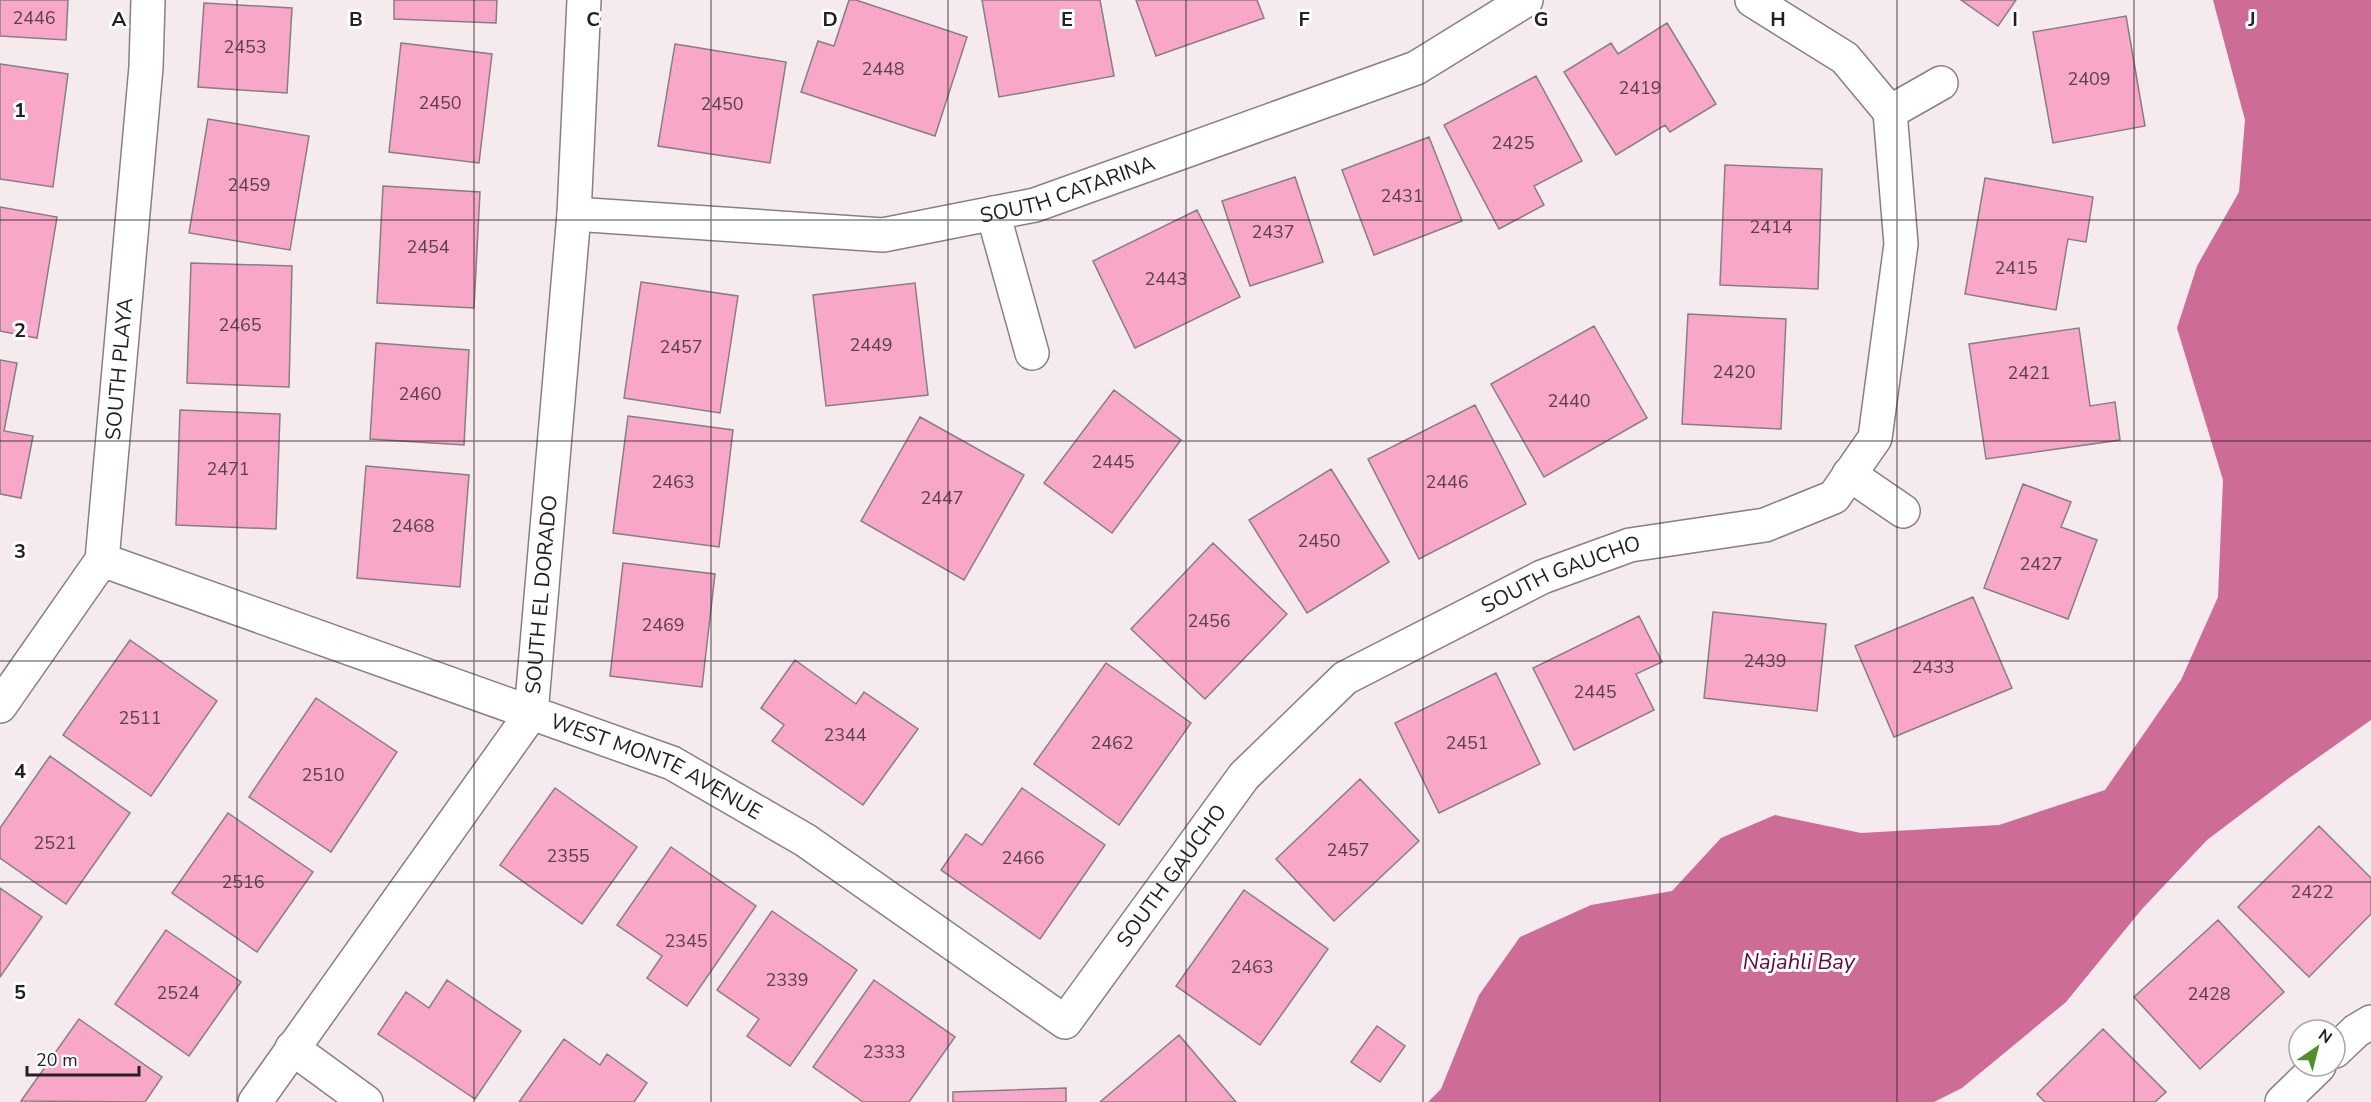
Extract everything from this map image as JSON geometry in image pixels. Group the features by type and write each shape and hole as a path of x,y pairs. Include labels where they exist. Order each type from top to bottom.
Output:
{"street":[{"name":"SOUTH PLAYA","path":"0,706 102,560 146,67 148,0"},
{"name":"SOUTH EL DORADO","path":"255,1102 531,714 574,214 584,0"},
{"name":"SOUTH CATARINA","path":"574,214 883,235 1035,205 1416,68 1526,0"},
{"path":"1752,0 1845,58 1890,112 1941,83"},
{"name":"SOUTH GAUCHO","path":"1065,1022 1244,776 1345,678 1542,577 1630,545 1764,525 1834,497 1875,438 1901,244 1890,112"},
{"path":"993,213 1032,353"},
{"path":"1849,474 1903,511"},
{"name":"WEST MONTE AVENUE","path":"102,560 672,763 805,840 1065,1022"},
{"path":"2347,1040 2371,1022"},
{"path":"292,1048 366,1102"},
{"path":"2282,1102 2307,1078"}],"water":[{"name":"Najahli Bay","path":"2213,0 2371,0 2371,720 2207,840 2142,909 2066,1002 1962,1088 1934,1102 1428,1102 1441,1089 1479,995 1520,937 1591,905 1672,891 1721,838 1775,815 1861,833 1999,825 2105,790 2181,680 2218,597 2223,480 2177,328 2197,266 2239,192 2245,120"}],"building":[{"path":"0,0 68,0 66,40 0,36"},
{"path":"394,0 497,0 496,23 394,19"},
{"path":"849,0 856,0 967,37 935,136 801,92 818,41 834,46"},
{"path":"982,0 1100,0 1114,76 999,97"},
{"path":"1136,0 1257,0 1264,18 1156,56"},
{"path":"1961,0 2016,0 1998,26"},
{"path":"204,3 292,8 287,93 198,87"},
{"path":"2126,16 2145,126 2053,143 2033,32"},
{"path":"1667,23 1716,104 1670,132 1665,125 1616,155 1564,72 1611,43 1618,54"},
{"path":"401,43 492,54 479,163 389,152"},
{"path":"675,44 786,62 770,163 658,146"},
{"path":"0,64 68,74 53,187 0,179"},
{"path":"1536,76 1582,161 1534,186 1544,205 1499,229 1444,125"},
{"path":"208,119 309,136 290,250 189,233"},
{"path":"1429,137 1462,221 1374,255 1342,170"},
{"path":"1725,165 1822,169 1818,289 1720,285"},
{"path":"1295,177 1323,262 1250,286 1222,201"},
{"path":"1985,178 2093,197 2086,242 2068,239 2056,310 1965,294"},
{"path":"383,186 480,192 474,308 377,303"},
{"path":"0,207 57,217 37,338 0,331"},
{"path":"1197,210 1240,297 1135,348 1093,261"},
{"path":"191,263 292,266 289,387 187,383"},
{"path":"641,282 738,296 720,413 624,398"},
{"path":"915,283 928,395 826,406 813,295"},
{"path":"1688,314 1786,319 1781,429 1682,424"},
{"path":"1594,326 1647,418 1544,477 1491,384"},
{"path":"2079,328 2090,406 2115,402 2120,440 1986,459 1969,344"},
{"path":"376,343 469,350 464,445 370,439"},
{"path":"0,360 17,363 4,431 33,436 21,498 0,494"},
{"path":"1114,390 1181,440 1112,533 1044,483"},
{"path":"1475,405 1526,504 1419,559 1368,459"},
{"path":"180,410 280,414 276,529 176,525"},
{"path":"628,416 733,430 719,547 613,533"},
{"path":"920,417 1024,475 964,580 861,521"},
{"path":"366,466 469,475 460,587 357,578"},
{"path":"1331,469 1389,562 1307,613 1249,520"},
{"path":"2023,484 2071,502 2061,527 2097,540 2068,619 1984,588"},
{"path":"1213,543 1287,614 1205,699 1131,629"},
{"path":"623,563 715,574 702,687 610,676"},
{"path":"1973,597 2012,688 1894,737 1855,646"},
{"path":"1713,612 1826,624 1817,711 1704,698"},
{"path":"1639,616 1662,662 1636,674 1654,710 1574,750 1533,668"},
{"path":"130,640 217,701 151,796 63,735"},
{"path":"795,660 856,704 864,692 918,729 863,805 772,741 784,725 761,708"},
{"path":"1106,663 1191,723 1119,825 1034,764"},
{"path":"1496,673 1540,764 1439,813 1395,723"},
{"path":"316,698 397,752 331,852 249,797"},
{"path":"50,756 130,813 66,904 0,858 0,828"},
{"path":"1360,779 1419,841 1334,921 1276,859"},
{"path":"555,788 637,847 582,924 500,865"},
{"path":"1022,788 1105,845 1040,939 941,870 966,834 982,845"},
{"path":"228,813 313,872 257,952 172,893"},
{"path":"2319,826 2371,878 2371,914 2309,977 2238,907"},
{"path":"671,847 756,906 687,1006 647,978 662,956 617,925"},
{"path":"0,888 42,917 0,977"},
{"path":"1244,890 1328,949 1260,1045 1176,986"},
{"path":"772,911 857,970 790,1066 747,1036 759,1019 717,990"},
{"path":"2218,920 2284,992 2200,1069 2134,997"},
{"path":"166,930 241,982 189,1056 115,1004"},
{"path":"447,980 521,1031 475,1099 378,1034 406,992 429,1008"},
{"path":"874,980 955,1037 909,1102 863,1102 813,1067"},
{"path":"79,1019 162,1077 145,1102 21,1101"},
{"path":"1377,1026 1405,1046 1380,1082 1351,1062"},
{"path":"2103,1029 2166,1092 2155,1102 2045,1102 2037,1094"},
{"path":"1179,1035 1236,1102 1100,1102"},
{"path":"564,1039 600,1065 607,1054 647,1083 634,1102 519,1102"},
{"path":"1066,1088 1066,1102 953,1102 953,1092"}]}
